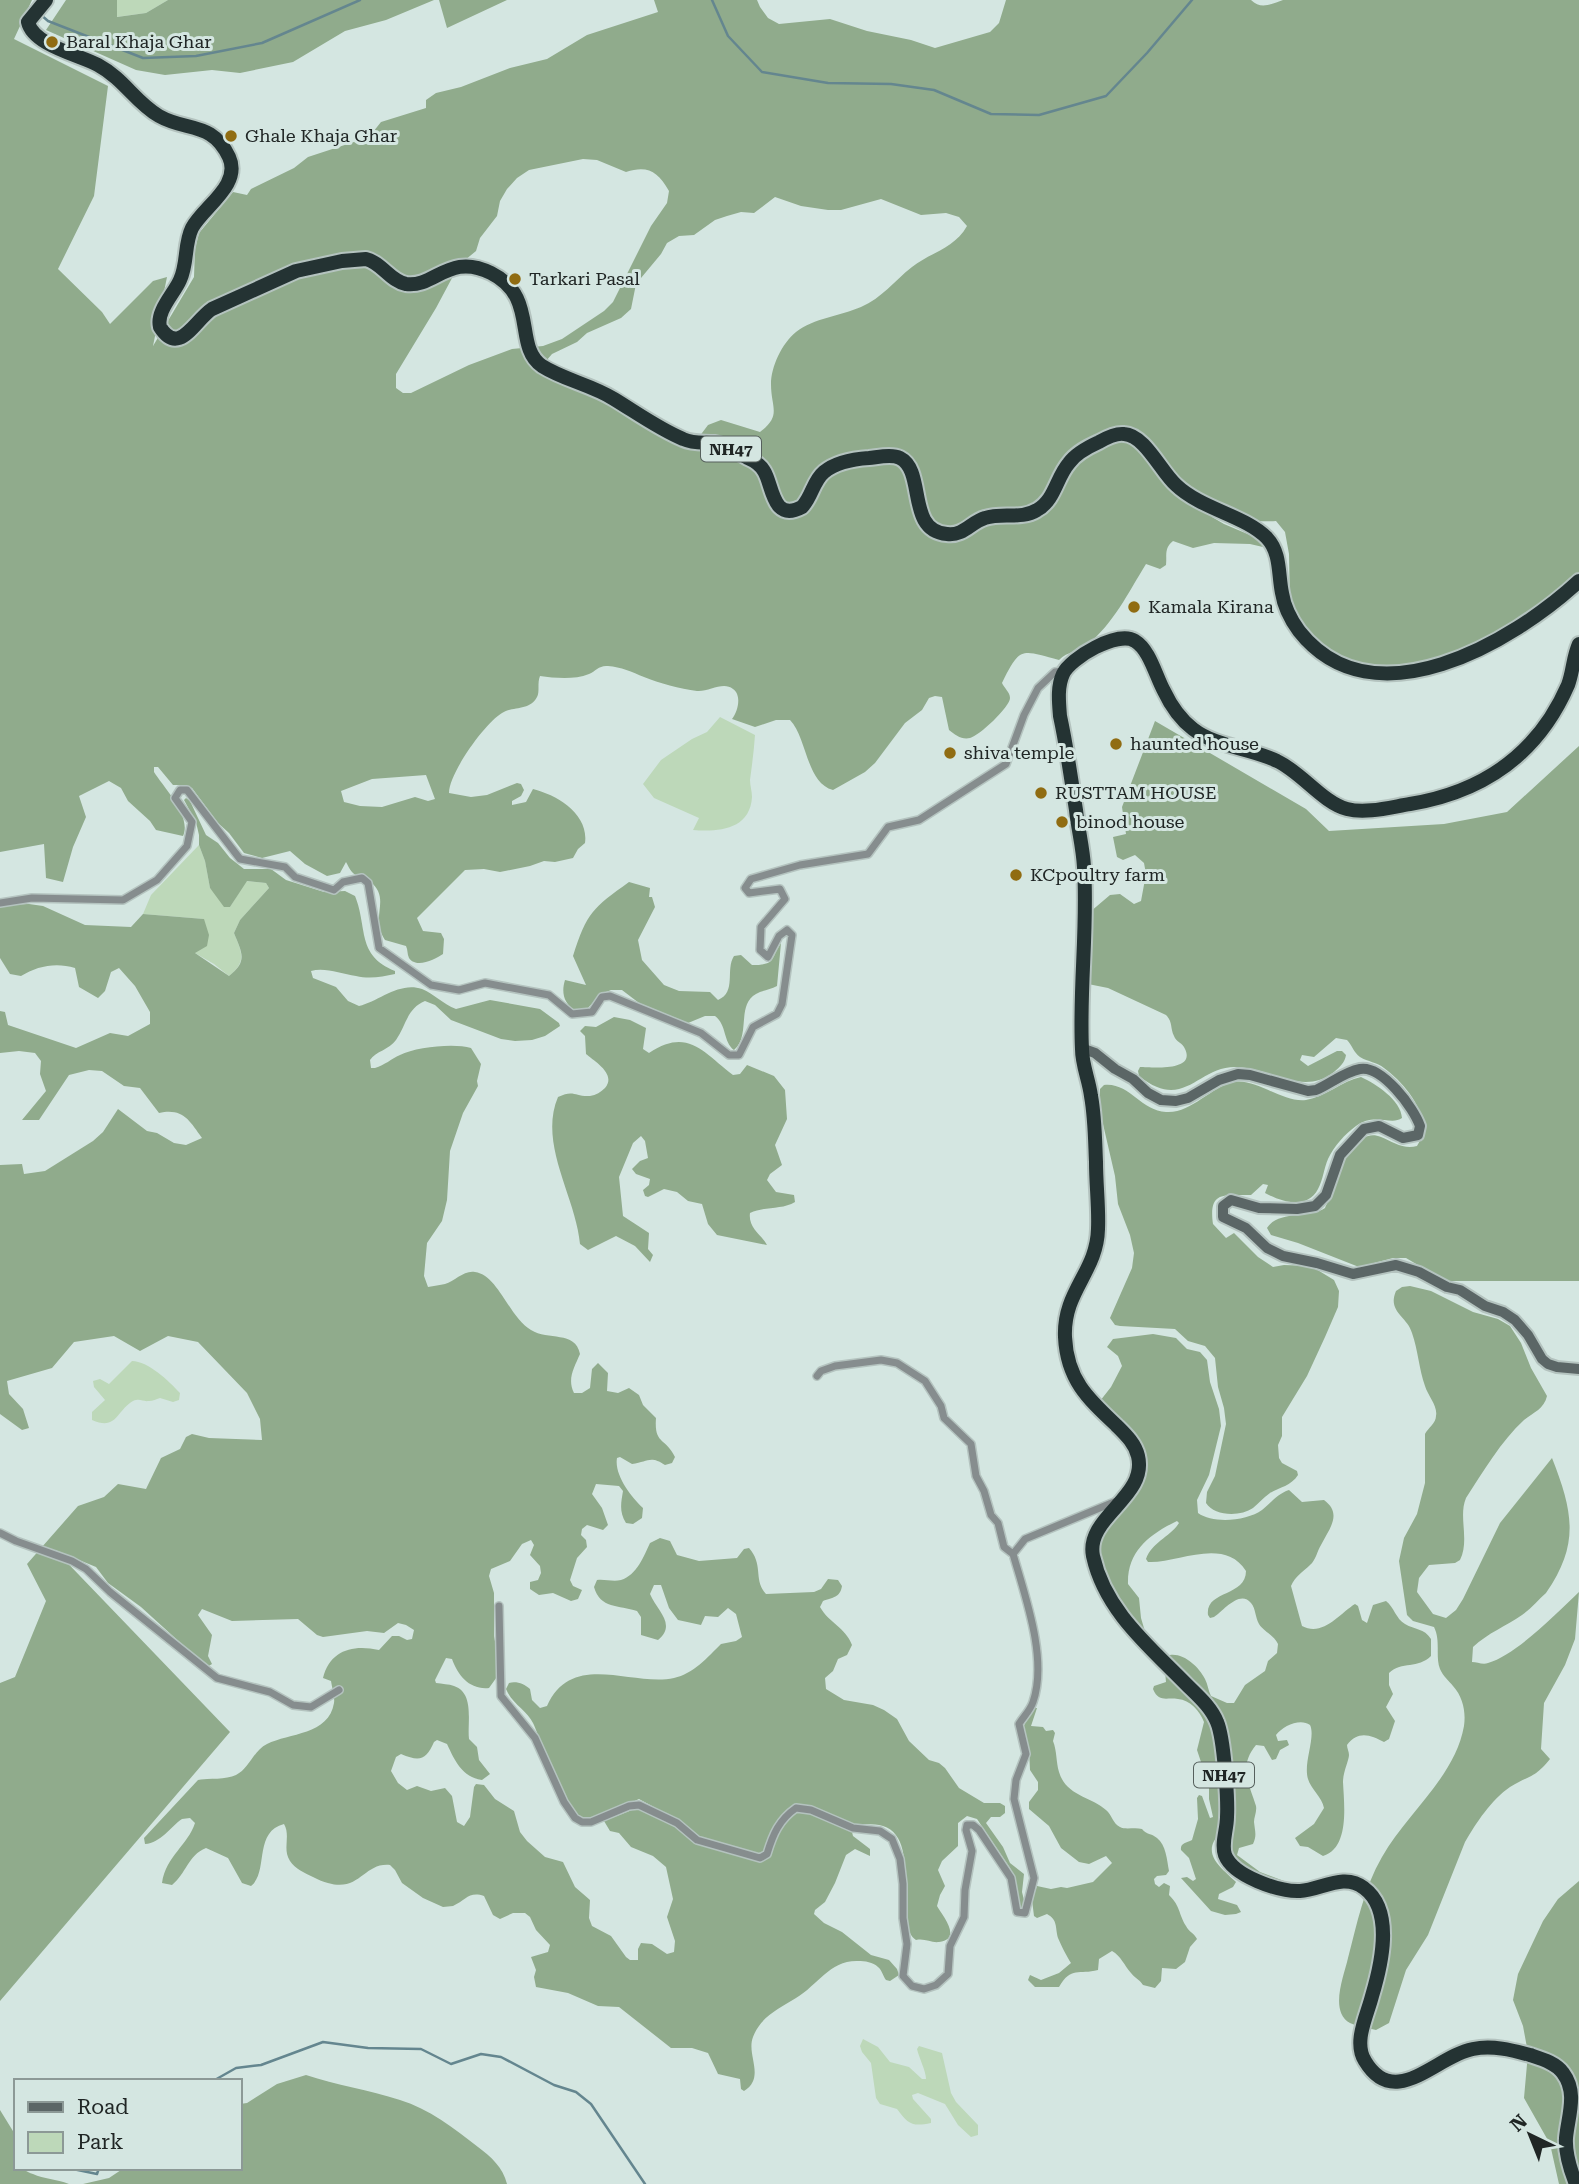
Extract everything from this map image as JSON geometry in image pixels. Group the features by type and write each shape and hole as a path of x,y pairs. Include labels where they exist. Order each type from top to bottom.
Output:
{"highway":[{"name":"NH47","path":"43,3 30,18 29,27 40,38 108,71 158,116 210,133 221,142 231,161 231,173 226,186 192,228 182,276 160,315 160,327 172,339 185,336 204,315 222,304 307,268 366,259 374,261 395,279 408,284 419,283 449,269 464,266 478,268 501,279 517,297 531,352 544,366 615,399 682,439 718,444 757,463 766,474 774,499 783,508 793,511 802,507 821,475 834,466 860,458 894,456 903,460 911,470 916,498 928,523 937,531 946,534 959,533 985,518 1025,515 1039,509 1051,496 1069,462 1079,453 1115,435 1128,435 1142,444 1184,492 1257,530 1268,539 1277,554 1284,603 1299,631 1333,659 1370,672 1407,672 1458,658 1528,621 1579,581"},
{"path":"1063,671 1107,642 1123,638 1135,640 1146,655 1172,706 1191,728 1208,737 1277,761 1303,777 1338,806 1361,810 1451,795 1478,784 1501,770 1526,747 1553,712 1569,682 1579,644"},
{"name":"NH47","path":"1063,671 1059,693 1060,716 1084,867 1082,1048 1094,1117 1098,1233 1093,1257 1069,1304 1065,1341 1070,1369 1077,1383 1094,1405 1130,1440 1137,1451 1138,1471 1122,1500 1099,1528 1092,1553 1099,1574 1119,1614 1205,1703 1218,1724 1227,1801 1224,1847 1227,1859 1244,1874 1283,1889 1303,1891 1346,1881 1359,1885 1371,1895 1380,1915 1382,1942 1377,1979 1360,2045 1365,2062 1384,2078 1397,2082 1409,2080 1452,2056 1479,2048 1521,2053 1539,2058 1558,2068 1566,2078 1571,2093 1566,2151 1576,2184"}],"street":[{"path":"0,903 33,898 123,900 158,880 187,846 192,822 175,798 180,790 187,790 240,859 285,867 295,877 334,890 343,882 362,878 368,883 379,948 431,985 458,990 485,983 549,995 572,1014 592,1012 602,997 610,996 701,1033 729,1055 739,1055 754,1027 777,1014 782,1004 792,935 787,930 779,936 768,957 760,950 761,927 785,899 780,889 749,894 745,888 751,879 800,865 868,855 888,827 919,820 1006,764 1024,715 1038,688 1055,671 1063,671"},
{"path":"1082,1048 1096,1053 1155,1097 1168,1101 1188,1098 1219,1080 1238,1074 1308,1091 1316,1090 1360,1069 1369,1069 1398,1091 1412,1108 1420,1126 1418,1135 1403,1138 1379,1126 1364,1129 1340,1155 1326,1195 1315,1206 1259,1208 1231,1200 1223,1206 1223,1217 1247,1228 1267,1248 1283,1256 1353,1274 1395,1265 1419,1272 1447,1287 1460,1290 1515,1320 1548,1364 1579,1369"},
{"path":"499,1606 501,1696 535,1738 564,1802 575,1818 582,1822 591,1822 629,1806 639,1805 677,1823 697,1840 760,1858 767,1854 777,1826 792,1810 799,1807 853,1828 882,1832 894,1843 902,1870 907,1944 903,1976 912,1986 927,1989 936,1985 948,1974 950,1946 964,1917 965,1890 972,1851 965,1830 967,1825 973,1825 979,1830 1007,1870 1013,1884 1017,1912 1025,1913 1028,1908 1033,1873 1014,1799 1016,1780 1026,1754 1019,1724 1032,1707 1035,1694 1036,1646 1032,1622 1013,1554 1004,1547 998,1523 991,1515 976,1476 971,1444 944,1418 941,1406 925,1381 897,1363 881,1360 835,1366 821,1371 817,1376"},
{"path":"1013,1554 1025,1539 1122,1500"},
{"path":"0,1533 86,1569 110,1592 217,1678 270,1692 293,1705 306,1707 311,1707 339,1690"}],"green space":[{"path":"0,0 32,0 14,39 108,86 94,196 58,269 102,312 110,324 153,281 167,277 153,346 194,277 195,249 199,233 233,192 247,195 251,189 294,168 308,157 369,137 381,122 426,108 426,100 436,93 461,87 510,68 547,59 587,35 658,12 654,0 757,0 768,18 779,24 830,19 935,48 990,32 999,23 1006,0 1251,0 1262,5 1283,0 1579,0 1579,579 1492,646 1423,670 1352,670 1305,633 1290,605 1289,554 1285,532 1276,521 1237,519 1216,511 1212,517 1264,541 1263,547 1214,543 1193,548 1173,541 1167,549 1166,565 1160,569 1146,564 1113,617 1087,645 1059,660 1029,653 1018,657 1002,683 1010,696 1009,702 980,732 967,738 954,734 949,730 942,697 929,698 922,710 905,723 875,763 865,772 833,790 824,786 817,778 790,720 776,720 755,727 732,719 738,699 736,692 729,687 690,690 608,666 577,677 540,676 538,695 534,701 502,713 478,737 455,773 449,793 471,797 487,795 517,783 521,784 524,790 521,796 512,801 512,805 526,802 533,789 552,796 570,807 577,815 585,833 585,843 573,858 555,862 544,861 500,872 465,870 417,918 423,931 441,933 444,939 443,954 426,962 412,961 406,946 385,940 379,926 378,891 372,883 355,875 346,862 340,873 327,876 305,864 290,851 262,858 244,853 192,788 173,785 158,767 154,767 154,772 176,803 184,820 183,836 156,830 128,801 121,788 109,781 79,796 86,817 73,847 63,882 46,878 44,844 0,852","holes":["583,159 597,160 626,172 640,169 651,171 669,191 667,203 651,226 613,302 562,339 543,346 512,349 469,365 411,393 403,393 396,388 396,374 459,265 476,251 480,238 497,216 500,201 507,189 529,170","775,197 801,206 828,210 841,210 881,199 921,215 946,213 959,217 967,226 956,240 912,267 868,303 811,323 796,332 778,356 771,384 773,416 760,432 721,420 708,425 699,437 669,428 648,411 633,407 551,367 546,361 552,354 577,342 587,333 621,318 631,309 636,284 667,243 679,236 694,235 715,220 741,212 754,213","426,775 435,799 428,801 415,797 382,807 344,802 341,791 372,779"]},
{"path":"66,0 117,0 117,17 146,13 168,0 434,0 386,20 345,31 293,62 240,73 212,70 165,75 136,70 46,30"},
{"path":"117,0 168,0 146,13 116,17"},
{"path":"439,0 507,0 447,28"},
{"path":"720,717 755,735 750,808 739,822 731,827 693,830 699,818 654,798 643,784 661,760 707,732"},
{"path":"1155,721 1306,809 1329,831 1444,824 1507,812 1579,746 1579,1281 1445,1281 1406,1258 1393,1258 1359,1267 1271,1235 1267,1228 1278,1219 1325,1208 1345,1161 1360,1140 1370,1136 1381,1137 1412,1147 1417,1146 1422,1136 1420,1114 1409,1093 1381,1066 1358,1055 1347,1040 1336,1038 1314,1057 1302,1055 1300,1060 1308,1066 1337,1051 1346,1055 1334,1072 1310,1082 1235,1067 1210,1073 1179,1089 1168,1090 1154,1086 1139,1076 1140,1067 1171,1067 1184,1062 1187,1056 1185,1049 1175,1038 1166,1015 1108,988 1088,984 1090,912 1110,895 1120,894 1134,904 1141,901 1146,874 1144,863 1135,855 1123,860 1117,857 1113,837 1126,834 1122,807"},
{"path":"186,798 206,835 244,869 271,869 286,880 324,892 345,891 355,896 369,949 374,957 395,971 395,974 366,977 327,970 311,971 313,978 336,987 348,1001 359,1006 398,990 414,987 456,1009 490,1000 540,1009 559,1023 560,1026 545,1036 532,1040 501,1039 451,1020 435,1005 425,1001 414,1008 393,1043 370,1060 371,1068 375,1068 415,1050 455,1046 471,1048 481,1064 478,1086 463,1113 450,1151 447,1200 442,1221 427,1243 424,1276 428,1287 445,1284 475,1272 490,1280 523,1324 538,1333 567,1339 577,1347 580,1354 571,1378 574,1393 582,1393 590,1388 592,1369 598,1363 608,1373 607,1391 618,1393 629,1388 639,1395 643,1405 656,1418 658,1437 675,1457 672,1463 665,1465 652,1460 632,1464 617,1458 621,1478 643,1508 642,1518 633,1524 626,1523 622,1515 623,1491 619,1486 596,1484 592,1494 602,1508 608,1525 603,1530 587,1525 582,1529 581,1535 586,1540 587,1547 577,1558 570,1580 573,1586 582,1590 578,1599 571,1601 553,1593 539,1595 530,1589 530,1582 538,1580 541,1573 540,1566 530,1555 534,1545 531,1540 522,1544 510,1561 491,1569 489,1576 494,1593 494,1636 499,1674 489,1688 476,1687 461,1676 452,1659 446,1658 435,1680 436,1683 454,1686 465,1695 469,1709 469,1739 477,1747 479,1760 490,1774 482,1780 464,1772 447,1744 437,1740 422,1758 401,1754 396,1757 391,1771 398,1783 407,1790 417,1786 431,1791 445,1788 452,1796 457,1822 464,1826 470,1817 474,1787 476,1784 484,1785 495,1799 514,1811 520,1832 527,1841 545,1857 563,1862 575,1887 590,1900 589,1918 592,1926 611,1936 626,1957 638,1960 641,1943 652,1944 667,1954 674,1952 675,1941 667,1917 673,1899 666,1867 653,1856 631,1847 619,1833 610,1831 604,1821 637,1808 681,1830 685,1824 639,1799 593,1818 579,1816 562,1794 533,1723 506,1689 512,1682 525,1686 530,1689 532,1700 540,1708 547,1706 558,1689 571,1679 604,1674 674,1678 694,1669 721,1644 742,1637 736,1614 728,1608 718,1617 705,1616 701,1625 678,1620 669,1608 661,1585 654,1585 650,1594 666,1623 666,1628 658,1640 641,1635 641,1617 637,1611 605,1603 601,1599 594,1587 597,1580 618,1581 627,1578 639,1564 650,1543 660,1538 670,1541 677,1555 699,1561 737,1558 744,1549 749,1548 754,1554 760,1583 766,1594 814,1592 821,1589 828,1579 838,1580 842,1586 840,1593 823,1601 820,1607 852,1645 847,1655 838,1659 833,1671 825,1678 826,1689 844,1700 873,1705 884,1710 897,1719 909,1741 929,1760 945,1768 959,1788 984,1803 1000,1803 1005,1806 1005,1813 1000,1817 991,1817 986,1823 1003,1847 1010,1863 1024,1874 1022,1892 1025,1904 1022,1908 1019,1907 1015,1880 1010,1868 977,1819 967,1816 958,1823 958,1846 942,1861 938,1870 945,1886 937,1906 950,1932 946,1940 939,1942 916,1940 909,1931 906,1917 905,1863 902,1847 895,1834 879,1825 850,1824 853,1836 870,1849 870,1856 855,1849 846,1855 825,1902 814,1914 871,1955 889,1960 899,1975 890,1981 886,1980 874,1964 863,1961 848,1962 832,1969 804,1993 771,2014 753,2037 754,2079 744,2091 741,2089 740,2079 718,2074 708,2053 692,2048 671,2048 619,2007 598,2006 568,1993 536,1987 536,1970 531,1957 548,1952 550,1945 525,1913 513,1913 500,1919 493,1915 484,1896 479,1895 471,1895 453,1906 443,1907 423,1898 402,1883 390,1865 372,1869 350,1883 329,1883 297,1869 292,1864 287,1852 284,1824 274,1828 268,1835 259,1872 251,1886 242,1883 228,1858 206,1848 195,1855 172,1885 162,1883 168,1865 195,1823 190,1818 182,1819 156,1841 145,1844 144,1838 198,1780 236,1775 267,1744 307,1731 325,1721 334,1703 331,1681 323,1678 331,1661 344,1651 352,1649 379,1650 392,1636 412,1639 414,1630 398,1623 384,1633 367,1631 323,1637 298,1619 232,1621 202,1609 198,1615 212,1635 208,1656 212,1664 207,1667 141,1607 108,1583 96,1567 55,1550 230,1732 0,2001 0,1683 15,1677 46,1601 27,1564 78,1506 104,1497 118,1484 146,1489 161,1458 180,1449 186,1437 192,1434 209,1438 262,1440 260,1419 247,1393 198,1342 168,1336 140,1351 114,1336 74,1342 52,1368 7,1381 9,1394 23,1409 29,1428 22,1430 0,1414 0,1165 22,1164 24,1174 45,1171 93,1141 103,1132 118,1109 147,1131 157,1133 174,1143 186,1145 202,1138 185,1117 174,1112 159,1113 140,1088 124,1086 102,1071 89,1070 69,1075 39,1120 22,1120 46,1091 40,1074 41,1061 35,1053 0,1053 0,1011 5,1012 8,1025 76,1048 110,1033 128,1036 150,1024 150,1012 135,986 119,968 111,972 105,991 98,998 79,987 75,968 68,966 40,967 21,976 10,974 0,958 0,905 43,906 85,925 131,927 143,914 204,919 209,935 207,946 195,953 229,976 239,966 242,956 234,933 240,920 269,888 266,883 247,881 230,907 224,907 210,888 196,822 184,800"},
{"path":"199,845 210,888 230,907 246,881 266,883 269,888 240,920 234,933 241,961 229,976 195,953 204,919 143,914 151,895"},
{"path":"629,882 650,888 649,897 652,897 655,907 638,940 642,960 664,985 679,991 710,992 718,1000 727,992 734,956 741,955 752,965 766,964 772,960 781,943 777,986 750,999 742,1037 734,1050 715,1016 705,1016 688,1023 639,1003 622,990 601,994 586,1010 575,1011 566,1001 563,989 565,980 586,985 573,956 587,920 599,905"},
{"path":"614,1017 630,1020 646,1028 643,1049 649,1053 674,1042 685,1042 704,1051 733,1075 740,1074 747,1065 774,1076 785,1090 787,1119 775,1145 782,1165 770,1174 767,1180 776,1192 794,1195 795,1202 750,1213 753,1227 767,1245 717,1235 708,1224 702,1204 688,1201 677,1192 664,1189 645,1196 643,1190 649,1185 650,1179 636,1174 632,1169 648,1158 645,1141 641,1136 633,1143 619,1177 623,1216 649,1233 648,1249 653,1255 650,1262 635,1246 616,1236 588,1250 580,1244 555,1152 553,1115 558,1097 571,1093 590,1096 605,1088 608,1083 606,1073 586,1054 585,1036 580,1031 585,1026 596,1027"},
{"path":"1361,1077 1393,1099 1402,1118 1393,1121 1369,1120 1348,1133 1330,1154 1320,1185 1313,1196 1301,1202 1286,1201 1265,1193 1268,1185 1263,1184 1251,1195 1227,1195 1216,1200 1213,1205 1213,1224 1226,1238 1234,1233 1258,1257 1273,1267 1311,1266 1334,1280 1339,1291 1338,1307 1325,1337 1307,1376 1282,1417 1279,1458 1282,1463 1297,1471 1298,1475 1292,1482 1270,1493 1248,1511 1221,1513 1206,1503 1226,1424 1215,1358 1205,1346 1188,1341 1175,1329 1120,1326 1115,1325 1110,1318 1132,1268 1134,1253 1118,1204 1115,1176 1100,1111 1100,1089 1104,1085 1113,1085 1149,1107 1166,1112 1184,1109 1234,1082 1251,1084 1288,1098 1306,1100"},
{"path":"1410,1286 1431,1291 1473,1312 1498,1319 1510,1326 1547,1396 1541,1407 1508,1437 1466,1498 1463,1513 1464,1545 1460,1560 1455,1563 1429,1565 1419,1578 1417,1592 1433,1614 1446,1618 1456,1610 1500,1523 1552,1458 1565,1496 1570,1528 1564,1560 1546,1593 1522,1615 1473,1647 1472,1662 1486,1664 1499,1659 1536,1632 1579,1592 1575,1639 1565,1665 1544,1703 1541,1749 1550,1759 1535,1773 1503,1792 1474,1827 1465,1842 1428,1935 1406,1970 1389,2023 1376,2030 1350,2023 1344,2018 1339,2002 1341,1983 1362,1906 1382,1857 1451,1762 1465,1721 1459,1695 1440,1669 1434,1627 1413,1621 1407,1615 1399,1561 1404,1538 1417,1514 1425,1483 1425,1434 1435,1421 1436,1412 1426,1390 1410,1327 1394,1304 1396,1291"},
{"path":"1153,1334 1176,1338 1187,1349 1200,1352 1207,1360 1221,1426 1209,1475 1197,1500 1198,1513 1221,1520 1248,1517 1289,1490 1302,1502 1324,1500 1333,1511 1333,1522 1314,1561 1291,1586 1302,1626 1310,1629 1324,1627 1355,1604 1362,1620 1367,1623 1373,1605 1386,1601 1402,1622 1422,1631 1431,1639 1431,1656 1389,1673 1389,1685 1393,1694 1386,1707 1395,1721 1389,1739 1384,1742 1369,1736 1360,1736 1347,1745 1349,1755 1343,1778 1344,1824 1338,1844 1332,1851 1323,1856 1308,1847 1300,1846 1295,1838 1314,1824 1324,1808 1309,1783 1307,1773 1312,1736 1310,1725 1297,1723 1287,1726 1276,1735 1278,1741 1287,1740 1289,1745 1280,1750 1276,1759 1272,1760 1264,1746 1256,1745 1246,1768 1256,1806 1255,1838 1253,1844 1239,1848 1237,1855 1260,1872 1287,1884 1284,1887 1232,1862 1231,1836 1220,1833 1214,1841 1212,1854 1236,1882 1233,1887 1219,1894 1218,1899 1237,1905 1241,1912 1236,1914 1225,1915 1211,1911 1181,1878 1187,1877 1193,1881 1196,1879 1189,1858 1181,1850 1181,1846 1192,1840 1198,1819 1199,1795 1202,1796 1210,1818 1213,1817 1209,1785 1202,1775 1197,1750 1204,1722 1190,1704 1182,1700 1160,1698 1153,1689 1154,1686 1166,1682 1165,1671 1170,1655 1181,1656 1199,1670 1211,1696 1234,1703 1245,1685 1265,1671 1268,1661 1277,1653 1278,1644 1259,1624 1253,1605 1247,1599 1237,1600 1214,1617 1210,1618 1208,1615 1213,1601 1233,1590 1244,1579 1246,1571 1237,1561 1213,1553 1148,1562 1146,1559 1149,1553 1175,1528 1179,1523 1177,1521 1149,1538 1131,1562 1128,1584 1139,1598 1146,1635 1125,1619 1098,1556 1096,1544 1141,1468 1100,1401 1122,1366 1118,1356 1107,1347 1113,1339"},
{"path":"132,1361 145,1364 164,1378 180,1393 179,1400 136,1400 107,1423 92,1420 92,1412 105,1400 94,1387 93,1381 100,1379 109,1384"},
{"path":"1034,1708 1037,1708 1031,1726 1043,1727 1046,1731 1053,1730 1055,1733 1053,1741 1058,1768 1067,1786 1106,1810 1118,1826 1142,1829 1157,1838 1164,1849 1169,1871 1166,1875 1157,1876 1154,1879 1155,1884 1159,1887 1164,1883 1170,1886 1169,1895 1176,1903 1187,1928 1197,1939 1190,1947 1185,1962 1176,1969 1162,1968 1161,1981 1155,1988 1143,1985 1112,1951 1099,1959 1098,1970 1076,1972 1067,1976 1059,1987 1035,1987 1028,1980 1030,1975 1041,1980 1059,1973 1071,1963 1058,1938 1053,1919 1047,1914 1037,1918 1034,1916 1032,1900 1037,1886 1067,1888 1093,1882 1112,1863 1106,1856 1089,1864 1079,1862 1061,1848 1049,1826 1029,1809 1029,1802 1038,1790 1038,1782 1030,1770 1029,1750 1023,1727"},
{"path":"1579,1881 1579,2184 1559,2184 1550,2144 1524,2098 1528,2053 1523,2026 1513,2000 1518,1974 1543,1921 1558,1899"},
{"path":"863,2039 878,2047 890,2062 909,2067 922,2079 926,2079 917,2049 919,2046 942,2053 951,2093 978,2125 978,2135 971,2137 958,2125 945,2104 918,2093 912,2095 913,2099 931,2119 931,2123 911,2123 897,2109 880,2104 876,2098 871,2063 860,2046"},
{"path":"306,2075 411,2104 460,2133 492,2159 503,2172 507,2184 83,2184 109,2178 121,2170 242,2170 242,2104 277,2084"},
{"path":"0,2110 14,2133 14,2170 24,2170 69,2184 0,2184"}],"waterway":[{"path":"40,14 48,21 143,58 196,56 262,43 360,0"},
{"path":"712,0 728,36 762,72 828,83 891,84 934,90 991,114 1039,115 1106,96 1192,0"},
{"path":"217,2079 236,2068 261,2065 323,2042 368,2048 421,2049 451,2064 481,2054 501,2057 554,2085 576,2092 591,2104 645,2184"},
{"path":"78,2170 97,2174 98,2170"}],"place":[{"name":"Baral Khaja Ghar","path":"52,42"},
{"name":"Ghale Khaja Ghar","path":"231,136"},
{"name":"Tarkari Pasal","path":"515,279"},
{"name":"Kamala Kirana","path":"1134,607"},
{"name":"haunted house","path":"1116,744"},
{"name":"shiva temple","path":"950,753"},
{"name":"RUSTTAM HOUSE","path":"1041,793"},
{"name":"binod house","path":"1062,822"},
{"name":"KCpoultry farm","path":"1016,875"}]}
